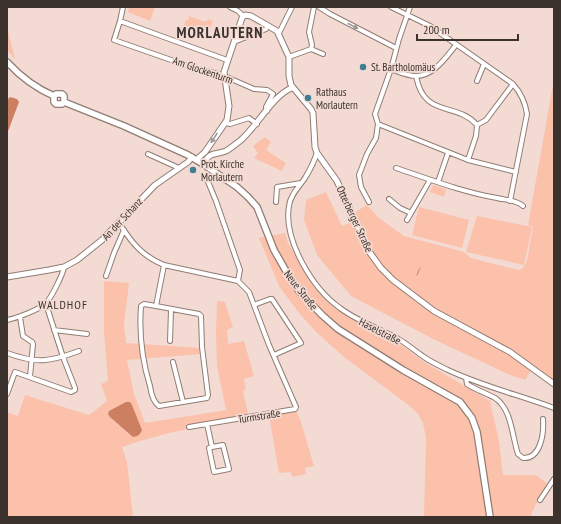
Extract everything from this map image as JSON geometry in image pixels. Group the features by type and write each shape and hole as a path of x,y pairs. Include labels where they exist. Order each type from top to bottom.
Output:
{"main road":[{"name":"Neue Straße","path":"7,62 25,79 40,90 54,96 56,94 62,94 64,96 64,102 129,128 194,158 243,192 257,207 280,261 299,291 322,316 338,329 403,370 453,397 464,406 472,418 477,432 490,517"}],"street":[{"path":"123,7 120,21 227,60"},
{"path":"230,7 240,12 243,16"},
{"path":"279,33 292,7"},
{"path":"311,49 312,45 309,32 314,7"},
{"path":"319,7 396,48"},
{"path":"391,7 430,26 513,84 520,92 526,103 527,114 510,201"},
{"path":"369,202 361,187 359,176 367,154 374,142 378,124 375,114 392,69 396,48 410,7"},
{"path":"207,154 230,149 257,124 280,94 292,88 289,76 289,57 279,33 275,29 249,15 243,16"},
{"path":"203,164 217,133 226,123 229,106 224,76 227,60 243,16"},
{"name":"Am Glockenturm","path":"120,21 114,40 194,68 224,76 254,89 267,90 272,93 273,96 266,107 267,111"},
{"path":"234,42 266,29"},
{"path":"392,69 416,76 426,74 434,70 456,45"},
{"path":"289,57 311,49 322,54"},
{"path":"477,81 484,64"},
{"path":"416,76 420,90 427,100 469,118 477,125"},
{"path":"477,125 486,120 513,84"},
{"name":"Otterberger Straße","path":"292,88 313,113 317,153 337,181 368,250 386,274 434,311 510,352 554,384"},
{"path":"226,123 230,124 250,118 257,124"},
{"path":"378,124 468,160 516,172"},
{"path":"468,160 476,136 477,125"},
{"name":"Haselstraße","path":"317,153 312,166 292,195 289,207 290,232 295,249 319,287 344,311 401,341 426,359 466,378 554,408"},
{"path":"438,182 448,153"},
{"path":"148,154 179,168"},
{"name":"An der Schanz","path":"7,276 33,274 64,266 84,255 119,224 148,192 194,158 207,154"},
{"path":"396,168 472,193 510,201 523,206"},
{"path":"119,224 132,242 143,253 164,265 238,281 240,270 206,177"},
{"path":"407,220 430,180"},
{"path":"276,202 277,187 301,183"},
{"path":"390,199 397,206 411,213"},
{"path":"106,276 124,230"},
{"path":"156,306 164,265"},
{"path":"7,320 20,317 46,304 61,278 64,266"},
{"name":"Turmstraße","path":"189,427 297,410 249,292 238,281"},
{"path":"254,305 272,299 301,343 274,355"},
{"path":"7,394 15,372 71,392 75,390 62,357 46,304"},
{"path":"144,304 171,310 199,314 201,316 202,347 208,395 207,398 159,406 156,404 148,383 142,355 140,326 141,306 144,304"},
{"path":"170,341 171,310"},
{"path":"20,317 23,336 33,344 30,377"},
{"path":"54,330 87,334"},
{"path":"7,353 24,359 41,361 62,357 79,351"},
{"path":"173,362 183,402"},
{"path":"466,378 468,384 472,387 495,398 502,404 507,413 518,454 523,458 534,455 538,450 543,434 543,419"},
{"path":"207,424 212,447 209,448 214,472 229,469 224,445 212,447"},
{"path":"540,500 554,480"}],"shaded area":[{"path":"129,7 155,7 150,21 128,12"},
{"path":"189,16 206,22 208,19 213,21 211,27 207,26 203,37 182,29"},
{"path":"7,27 15,59 7,50"},
{"path":"554,79 554,382 531,370 525,380 510,375 433,339 351,296 317,255 304,220 306,200 326,192 342,226 355,221 352,214 367,205 379,218 404,236 464,252 471,258 518,270 522,269 527,261 533,227 528,225"},
{"path":"10,97 17,99 19,102 7,134 7,100"},
{"path":"265,137 271,142 266,150 286,163 282,171 254,158 258,153 253,146"},
{"path":"433,185 446,189 444,197 430,192"},
{"path":"419,207 469,220 462,248 412,235"},
{"path":"477,216 532,227 524,265 466,252"},
{"path":"285,233 288,243 310,279 335,307 355,321 400,344 424,362 490,401 499,441 503,475 536,475 549,485 538,500 530,517 424,517 426,438 423,423 418,414 411,407 344,357 316,332 299,313 279,286 259,238"},
{"path":"104,281 129,283 124,325 126,343 200,348 201,354 127,360 134,394 145,423 226,410 217,366 217,301 225,302 233,327 227,330 228,344 244,341 254,376 244,379 246,389 243,391 249,418 169,433 122,447 127,462 133,517 7,517 7,412 18,416 25,395 89,415 107,401 101,384 108,381 104,332"},
{"path":"126,402 130,402 132,405 142,430 138,436 135,437 133,437 108,414 109,411"},
{"path":"296,411 300,419 314,466 305,468 306,474 292,477 291,472 279,473 269,415"}],"waterway":[{"path":"417,275 419,270"}],"place":[{"name":"St. Bartholomäus","path":"363,67"},
{"name":"Rathaus Morlautern","path":"308,98"},
{"name":"Prot. Kirche Morlautern","path":"193,170"}],"district":[{"name":"MORLAUTERN","path":"220,32"},
{"name":"WALDHOF","path":"63,304"}]}
